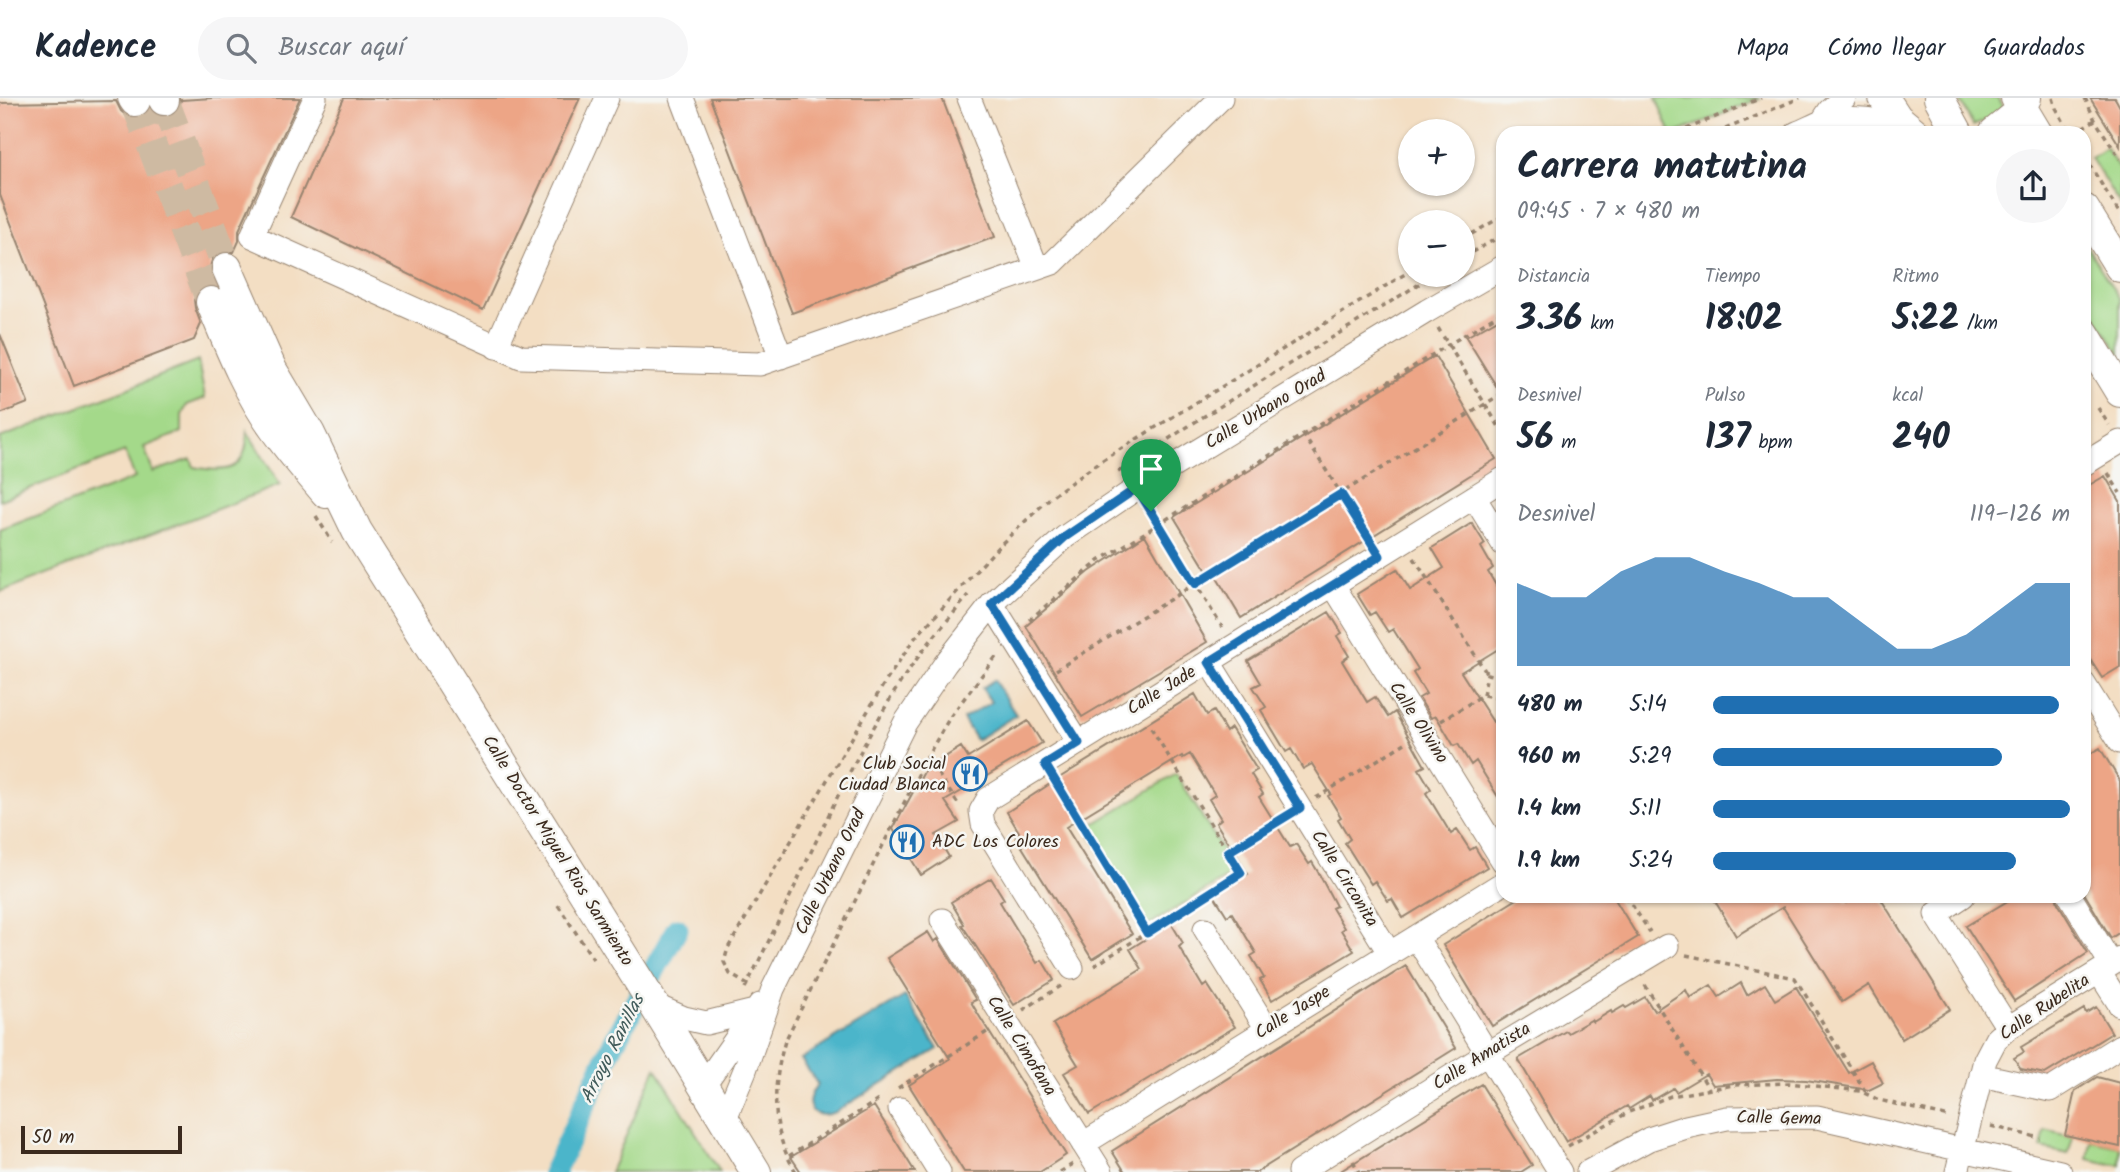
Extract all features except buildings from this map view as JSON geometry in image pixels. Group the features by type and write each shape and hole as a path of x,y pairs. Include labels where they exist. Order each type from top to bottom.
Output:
{"main road":[{"path":"1884,98 1897,118 1907,126"},
{"path":"1939,98 1954,126"},
{"path":"2004,126 2021,101"},
{"path":"2021,101 2034,126"},
{"path":"2091,220 2120,267"},
{"name":"Calle Doctor Miguel Rios Sarmiento","path":"227,268 272,370 310,434 357,531 756,1172"},
{"name":"Calle Doctor Miguel Rios Sarmiento","path":"211,302 242,373 279,437 357,531"},
{"path":"2091,353 2106,395"}],"street":[{"path":"315,98 252,236 521,357 760,364 1053,263 1221,98"},
{"path":"496,347 607,98"},
{"path":"682,98 781,357"},
{"path":"970,98 1037,268"},
{"path":"1822,122 1830,110 1844,98"},
{"path":"1813,126 1822,122 1851,119 1898,126"},
{"name":"Calle Urbano Orad","path":"724,1121 746,1070 773,989 905,723 992,604 1065,537 1137,488 1496,271"},
{"path":"2091,460 2120,442"},
{"name":"Calle Jade","path":"981,811 988,799 1496,483"},
{"path":"1474,497 1496,533"},
{"name":"Calle Olivino","path":"1333,585 1496,850"},
{"path":"992,604 1079,743"},
{"name":"Calle Circonita","path":"1209,662 1390,954"},
{"path":"2091,695 2120,742"},
{"path":"981,811 984,824 1075,974"},
{"name":"Calle Jaspe","path":"1083,1144 1496,887"},
{"path":"1952,903 1936,914 2002,1019"},
{"path":"2074,903 2110,965 2120,1005"},
{"name":"Calle Cimofana","path":"942,920 1101,1172"},
{"path":"1205,929 1267,1029"},
{"path":"1416,937 1560,1172"},
{"name":"Calle Amatista","path":"1299,1172 1487,1054 1664,948"},
{"name":"Calle Rubelita","path":"1957,1172 1985,1060 1996,1039 2002,1019 2110,965"},
{"name":"Calle Urbano Orad","path":"703,1086 773,989"},
{"path":"654,1005 684,1018 706,1023 755,1011"},
{"path":"1981,1075 2050,1090 2120,1046"},
{"path":"703,1086 746,1070"},
{"path":"900,1109 939,1172"},
{"name":"Calle Gema","path":"1588,1172 1612,1166 1649,1139 1686,1127 1727,1118 1817,1117 2060,1172"}],"path":[{"path":"1694,126 1761,98"},
{"path":"1733,126 1800,98"},
{"path":"2053,98 2068,126"},
{"path":"2085,98 2095,120 2120,159"},
{"path":"2084,126 2095,120"},
{"path":"2091,167 2120,214"},
{"path":"1475,232 1496,220"},
{"path":"1475,250 1496,239"},
{"path":"1427,311 1496,422"},
{"path":"2106,395 2120,442"},
{"path":"1040,680 1496,397"},
{"path":"1303,434 1380,556"},
{"path":"1137,488 1234,647"},
{"path":"1403,541 1487,674 1483,695"},
{"path":"1487,674 1496,676"},
{"path":"1228,852 1483,695 1496,698"},
{"path":"1005,1021 1075,974 1147,933 1241,873 1137,707"},
{"path":"926,757 963,811 981,811"},
{"path":"1045,764 1147,933"},
{"path":"1631,903 1664,948 1795,978 1868,1095"},
{"path":"1633,966 1709,1089"}],"green space":[{"path":"1656,98 1761,98 1694,126 1668,126"},
{"path":"1959,98 1997,98 2004,107 1990,119 1973,126"},
{"path":"2106,148 2120,171 2120,205 2091,158"},
{"path":"2091,253 2120,299 2120,355 2091,309"},
{"path":"198,361 205,398 187,405 182,415 182,432 144,447 153,472 191,459 194,467 206,469 217,470 234,466 244,454 247,431 280,485 0,592 0,530 135,478 125,452 0,500 0,438"},
{"path":"1176,774 1236,872 1147,926 1087,828"},
{"path":"656,1068 720,1172 610,1172"},
{"path":"2045,1130 2073,1137 2068,1154 2041,1148"},
{"path":"2091,1141 2120,1147 2120,1166 2088,1159"}],"water":[{"path":"994,680 1016,715 976,740 963,719 991,702 982,688"},
{"path":"905,996 938,1049 835,1112 820,1115 815,1113 809,1104 818,1085 801,1059"}],"waterway":[{"name":"Arroyo Ranillas","path":"554,1172 613,1044 677,929"}],"tunnel":[{"path":"164,100 227,268"},
{"path":"135,101 211,302"}],"place":[{"name":"Club Social Ciudad Blanca","path":"970,774"},
{"name":"ADC Los Colores","path":"907,842"}],"route":[{"path":"1137,488 1151,511 1195,584 1341,494 1380,556 1209,662 1300,808 1228,852 1241,873 1147,933 1045,764 1079,743 992,604 1065,537 1137,488"}]}
